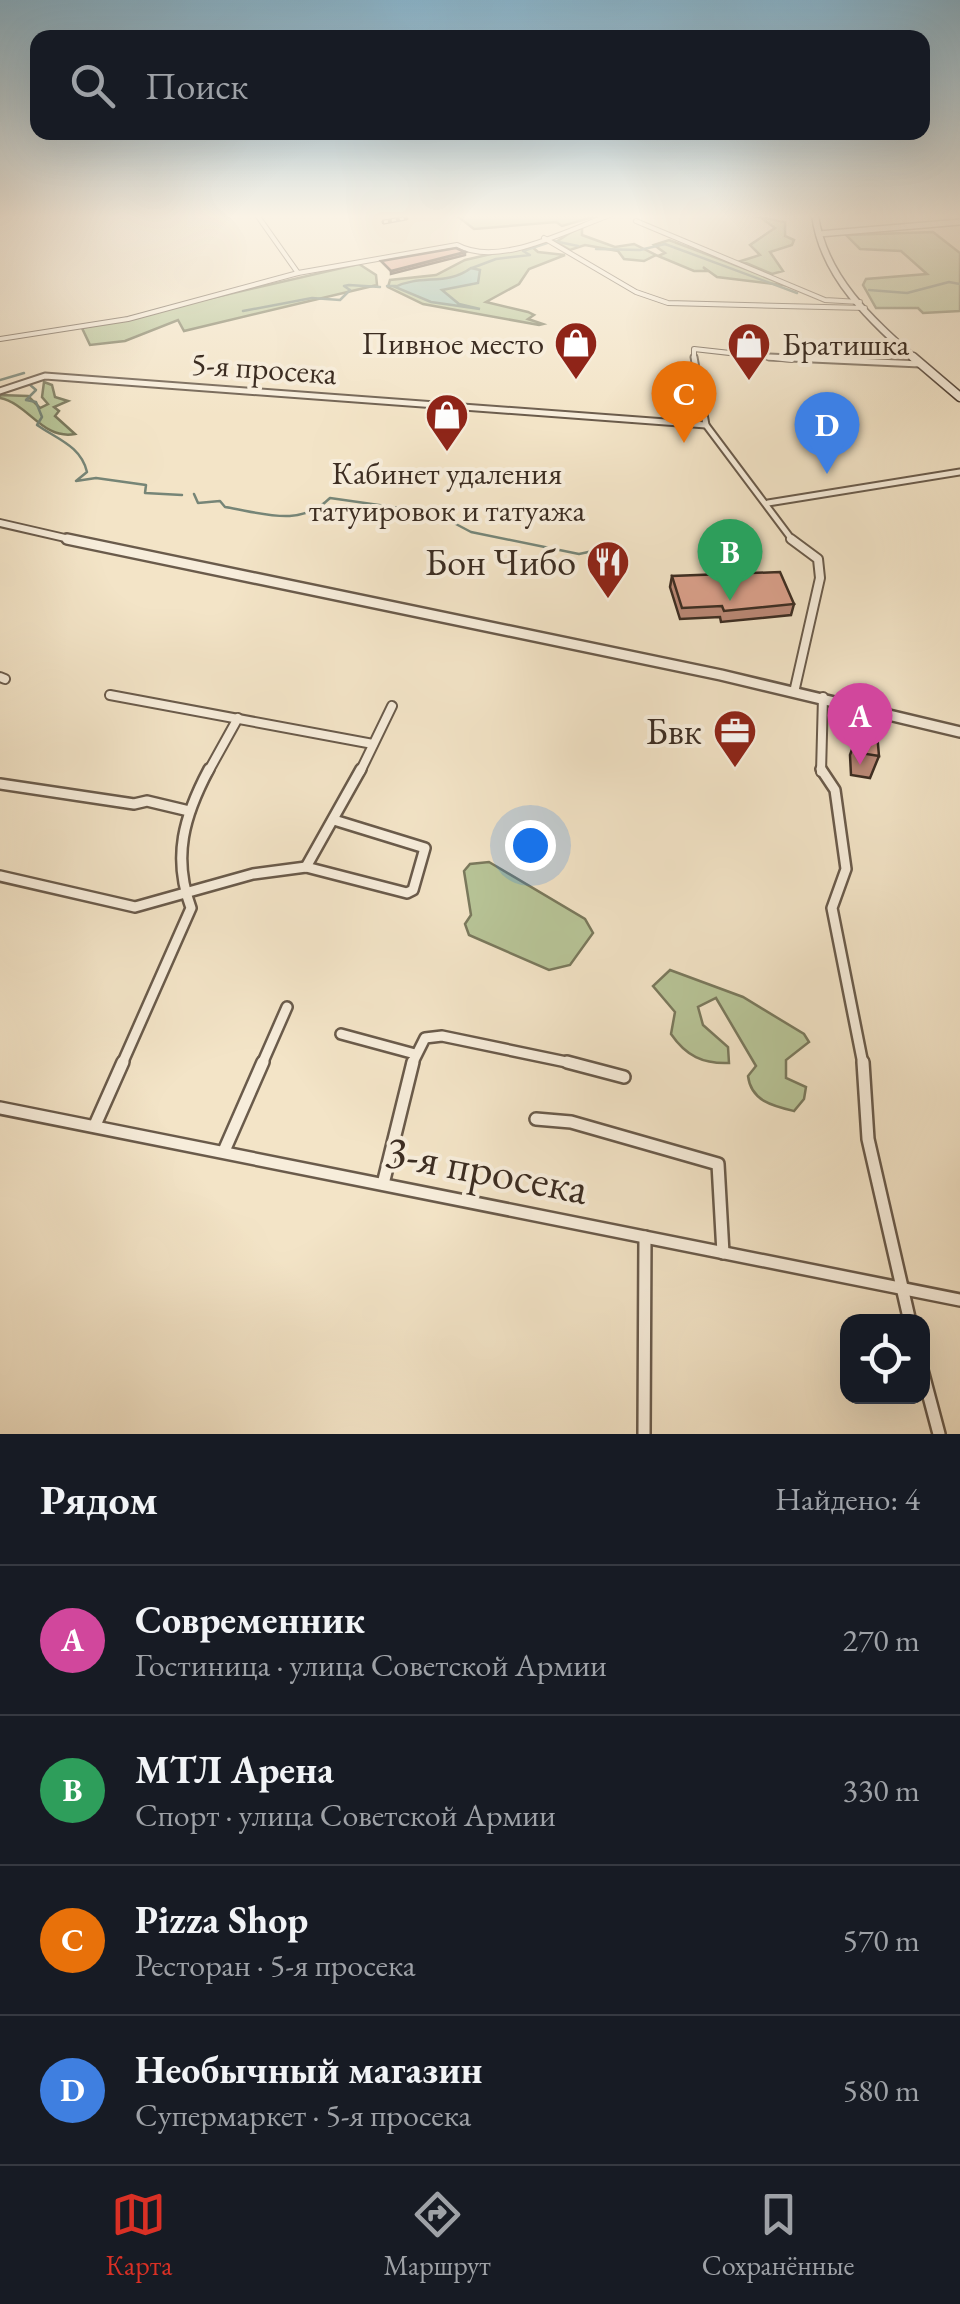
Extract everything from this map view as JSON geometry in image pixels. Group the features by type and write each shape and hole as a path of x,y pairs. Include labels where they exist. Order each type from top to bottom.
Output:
{"main road":[{"path":"845,282 890,340 960,397"},
{"path":"854,282 895,338 960,388"}],"street":[{"name":"5-я просека","path":"0,339 128,319 265,282"},
{"path":"619,282 668,303 862,305"},
{"path":"782,282 825,300 862,305"},
{"path":"795,688 820,567 818,559 793,540 706,425 693,372 694,349 796,360 920,364"},
{"name":"5-я просека","path":"0,392 44,376 706,425"},
{"path":"768,503 960,472"},
{"path":"0,523 192,567 795,688 960,732"},
{"path":"110,695 373,744"},
{"path":"823,697 821,773 835,790 846,869 832,908 865,1074 868,1140 908,1314"},
{"path":"306,867 392,706"},
{"path":"94,1125 191,908 184,897 180,851 189,810 202,776 238,718"},
{"path":"1,782 189,810"},
{"path":"0,876 134,907 172,894 184,897 253,874 306,867 407,893 413,890 425,848 334,820"},
{"path":"224,1151 287,1007"},
{"path":"341,1034 415,1054"},
{"path":"382,1184 415,1054 425,1038 437,1034 624,1077"},
{"name":"3-я просека","path":"0,1108 960,1300"},
{"path":"536,1119 571,1122 718,1164 722,1253"},
{"path":"644,1434 645,1237"},
{"path":"930,1400 939,1434"}],"shaded area":[{"path":"281,282 377,282 377,285 184,331 178,320 125,341 90,345 82,328"},
{"path":"389,282 520,282 486,302 528,312 534,315 528,319 543,324 423,304 388,287"},
{"path":"478,282 442,290 459,304 480,309 431,302 395,287 405,283"},
{"path":"865,282 960,282 960,311 923,313 918,308 876,308"},
{"path":"44,382 52,385 55,397 68,401 54,407 59,411 55,416 75,434 53,432 0,398 28,396 40,408 48,404 42,397"},
{"path":"489,862 585,919 593,933 570,965 549,970 469,935 465,924 471,915 464,871 470,864"},
{"path":"670,970 743,997 804,1034 809,1042 786,1060 786,1078 806,1087 804,1099 794,1111 758,1097 748,1076 756,1066 716,998 698,1007 703,1025 728,1047 729,1063 696,1057 677,1042 671,1034 675,1012 653,986"}],"building":[{"path":"780,572 794,604 724,611 722,606 682,608 672,576"},
{"path":"864,728 877,733 879,756 860,753 858,733 864,734"}],"waterway":[{"path":"767,282 797,293"},
{"path":"869,290 907,293 949,282 960,284"},
{"path":"243,311 312,298 340,300 350,290 344,286 349,285 380,287"},
{"path":"387,286 396,286"},
{"path":"0,380 24,373"},
{"path":"29,384 36,390 26,400 36,402 42,417 37,425 67,444 84,463 87,472 76,481 96,478 146,485 145,493 182,495"},
{"path":"194,494 198,503 220,501 225,507 280,516 306,513 330,498 435,513 471,532 579,554 593,551"}],"place":[{"name":"Пивное место","path":"576,381"},
{"name":"Братишка","path":"749,382"},
{"name":"Pizza Shop","path":"684,443"},
{"name":"Кабинет удаления татуировок и татуажа","path":"447,453"},
{"name":"Необычный магазин","path":"827,474"},
{"name":"Бон Чибо","path":"608,600"},
{"name":"МТЛ Арена","path":"730,601"},
{"name":"Современник","path":"860,765"},
{"name":"Бвк","path":"735,769"}]}
